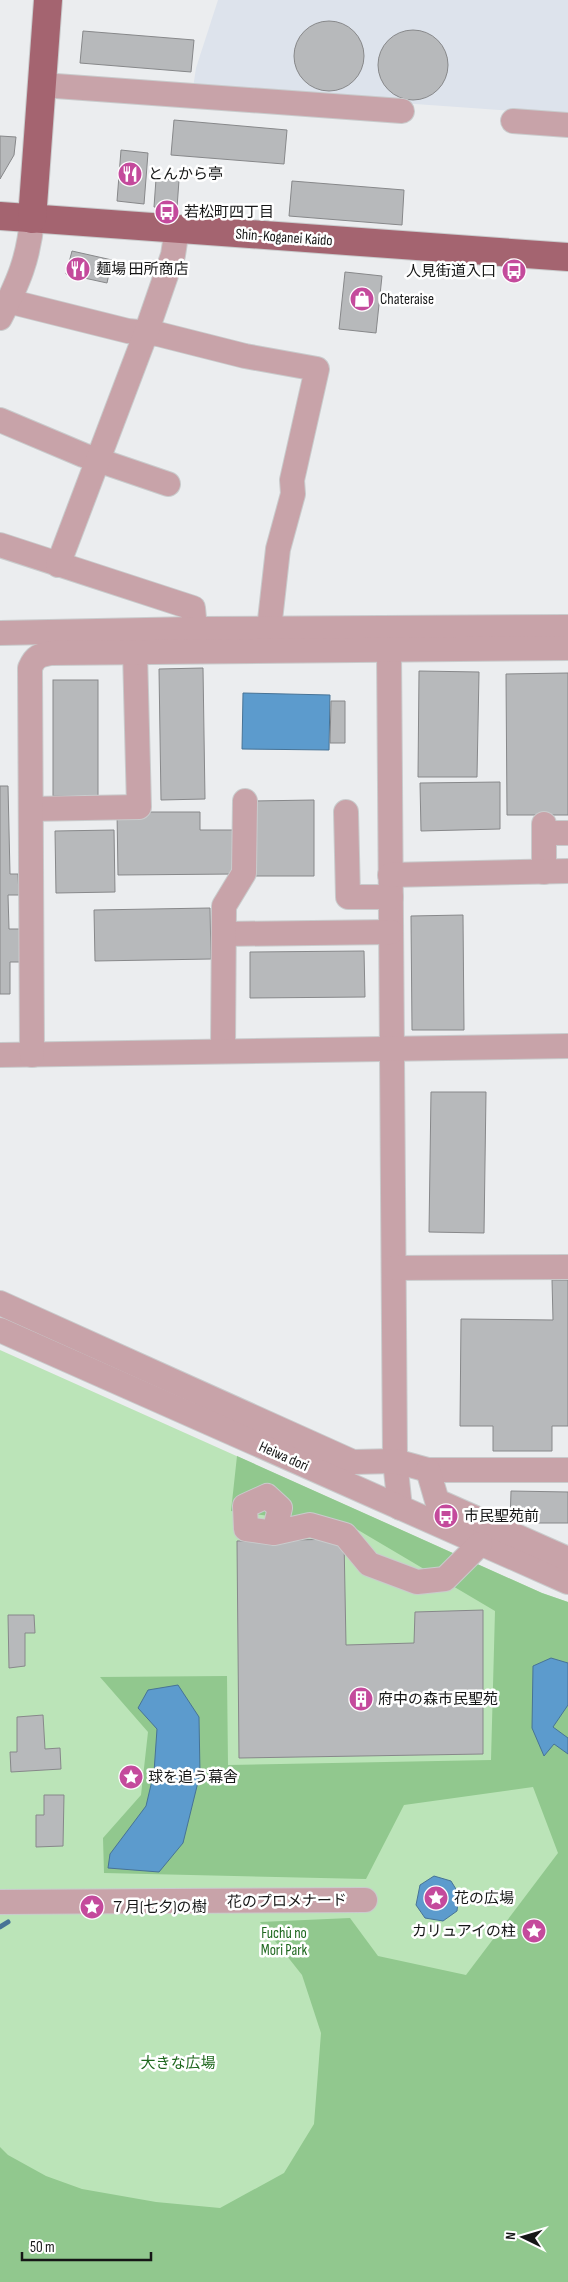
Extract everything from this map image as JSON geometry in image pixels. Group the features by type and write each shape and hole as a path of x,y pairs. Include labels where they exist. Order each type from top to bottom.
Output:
{"main road":[{"path":"32,219 48,0"},
{"name":"Shin-Koganei Kaido","path":"0,216 568,257"}],"street":[{"path":"42,85 402,111"},
{"path":"513,121 568,125"},
{"path":"32,219 26,262 4,309 146,333 245,356 317,369 292,480 293,494 278,549 268,629"},
{"path":"58,565 146,333 173,255 177,229"},
{"path":"0,420 98,460 168,484"},
{"path":"0,545 194,608 195,629"},
{"path":"0,632 568,627"},
{"path":"32,1054 30,668 33,660 39,655 51,653 568,648"},
{"path":"389,650 395,1461 400,1508"},
{"path":"31,809 139,807 135,652"},
{"path":"223,1051 224,906 244,873 245,801"},
{"path":"346,812 348,897 391,886 568,871"},
{"path":"544,872 544,828 568,833"},
{"path":"224,934 391,932"},
{"path":"0,1055 568,1046"},
{"path":"394,1268 568,1267"},
{"path":"0,1303 353,1462 395,1461 428,1470 568,1470"},
{"name":"Heiwa dori","path":"0,1330 568,1582"},
{"path":"428,1470 437,1501 568,1559"},
{"path":"274,1533 310,1525 345,1535 369,1564 417,1582 445,1579 480,1544"},
{"name":"花のプロメナード","path":"0,1902 365,1900"}],"shaded area":[{"path":"218,0 568,0 568,115 193,88 196,68"}],"green space":[{"name":"Fuchū no Mori Park","path":"0,1350 542,1593 568,1602 568,2282 0,2282"},
{"path":"237,1456 542,1593 568,1602 568,2282 0,2282 0,2147 8,2155 46,2176 82,2189 156,2202 220,2208 284,2173 314,2124 321,2033 302,1975 260,1922 350,1918 378,1956 466,1975 558,1853 533,1787 404,1805 366,1879 104,1873 103,1838 141,1795 148,1732 100,1677 227,1676 228,1765 491,1760 495,1611 353,1527 231,1511"}],"water":[{"path":"243,693 330,695 329,750 242,749"},
{"path":"551,1658 568,1663 568,1705 553,1727 568,1738 568,1754 554,1744 544,1756 532,1728 533,1666"},
{"path":"178,1685 199,1717 200,1774 183,1843 159,1872 108,1868 110,1854 146,1806 154,1772 157,1729 138,1708 148,1690"},
{"path":"434,1876 451,1881 459,1894 457,1911 443,1921 425,1918 416,1905 420,1885"}],"building":[{"path":"329,21 342,24 354,31 361,43 364,56 361,69 354,81 342,88 329,91 316,88 304,81 297,69 294,56 297,43 304,31 316,24"},
{"path":"413,30 426,33 438,40 445,52 448,65 445,78 438,90 426,97 413,100 400,97 388,90 381,78 378,65 381,52 388,40 400,33"},
{"path":"83,31 194,40 191,72 80,63"},
{"path":"174,120 287,130 284,164 171,155"},
{"path":"0,136 16,137 14,155 0,179"},
{"path":"121,150 148,153 144,204 117,201"},
{"path":"156,179 179,180 177,208 154,207"},
{"path":"292,181 404,190 402,225 289,216"},
{"path":"72,251 112,260 107,283 66,274"},
{"path":"345,272 382,276 376,333 339,329"},
{"path":"203,668 205,799 161,800 159,669"},
{"path":"419,671 479,672 477,777 418,777"},
{"path":"568,673 568,815 507,815 506,674"},
{"path":"53,680 98,680 98,796 53,796"},
{"path":"331,701 345,701 345,743 330,743"},
{"path":"500,782 500,829 421,831 420,783"},
{"path":"0,786 8,786 10,874 18,874 19,895 8,895 9,929 21,929 21,962 10,962 10,994 0,994"},
{"path":"314,800 314,876 254,876 253,801"},
{"path":"117,812 200,812 200,830 235,830 235,874 118,875"},
{"path":"114,830 115,892 56,893 55,831"},
{"path":"210,908 211,959 95,961 94,910"},
{"path":"463,915 464,1030 412,1030 411,916"},
{"path":"364,951 365,997 250,998 250,952"},
{"path":"431,1092 486,1092 484,1233 429,1232"},
{"path":"552,1280 568,1280 568,1426 552,1426 552,1451 493,1451 493,1426 460,1426 461,1319 553,1320"},
{"path":"511,1491 568,1492 568,1523 510,1523"},
{"name":"府中の森市民聖苑","path":"344,1539 346,1645 414,1643 415,1612 483,1610 483,1754 239,1758 237,1541"},
{"path":"8,1615 34,1615 35,1633 25,1633 25,1666 9,1668"},
{"path":"43,1715 45,1749 60,1748 61,1769 11,1772 10,1752 17,1752 17,1717"},
{"path":"44,1795 64,1795 63,1846 36,1847 36,1815 44,1815"}],"waterway":[{"path":"0,1927 8,1922"}],"place":[{"name":"とんから亭","path":"130,174"},
{"name":"若松町四丁目","path":"167,212"},
{"name":"麺場 田所商店","path":"78,269"},
{"name":"人見街道入口","path":"514,271"},
{"name":"Chateraise","path":"362,299"},
{"name":"市民聖苑前","path":"446,1516"},
{"name":"府中の森市民聖苑","path":"361,1699"},
{"name":"球を追う幕舎","path":"131,1777"},
{"name":"花の広場","path":"436,1898"},
{"name":"７月(七夕)の樹","path":"92,1907"},
{"name":"カリュアイの柱","path":"534,1931"}],"park label":[{"name":"大きな広場","path":"178,2063"}]}
